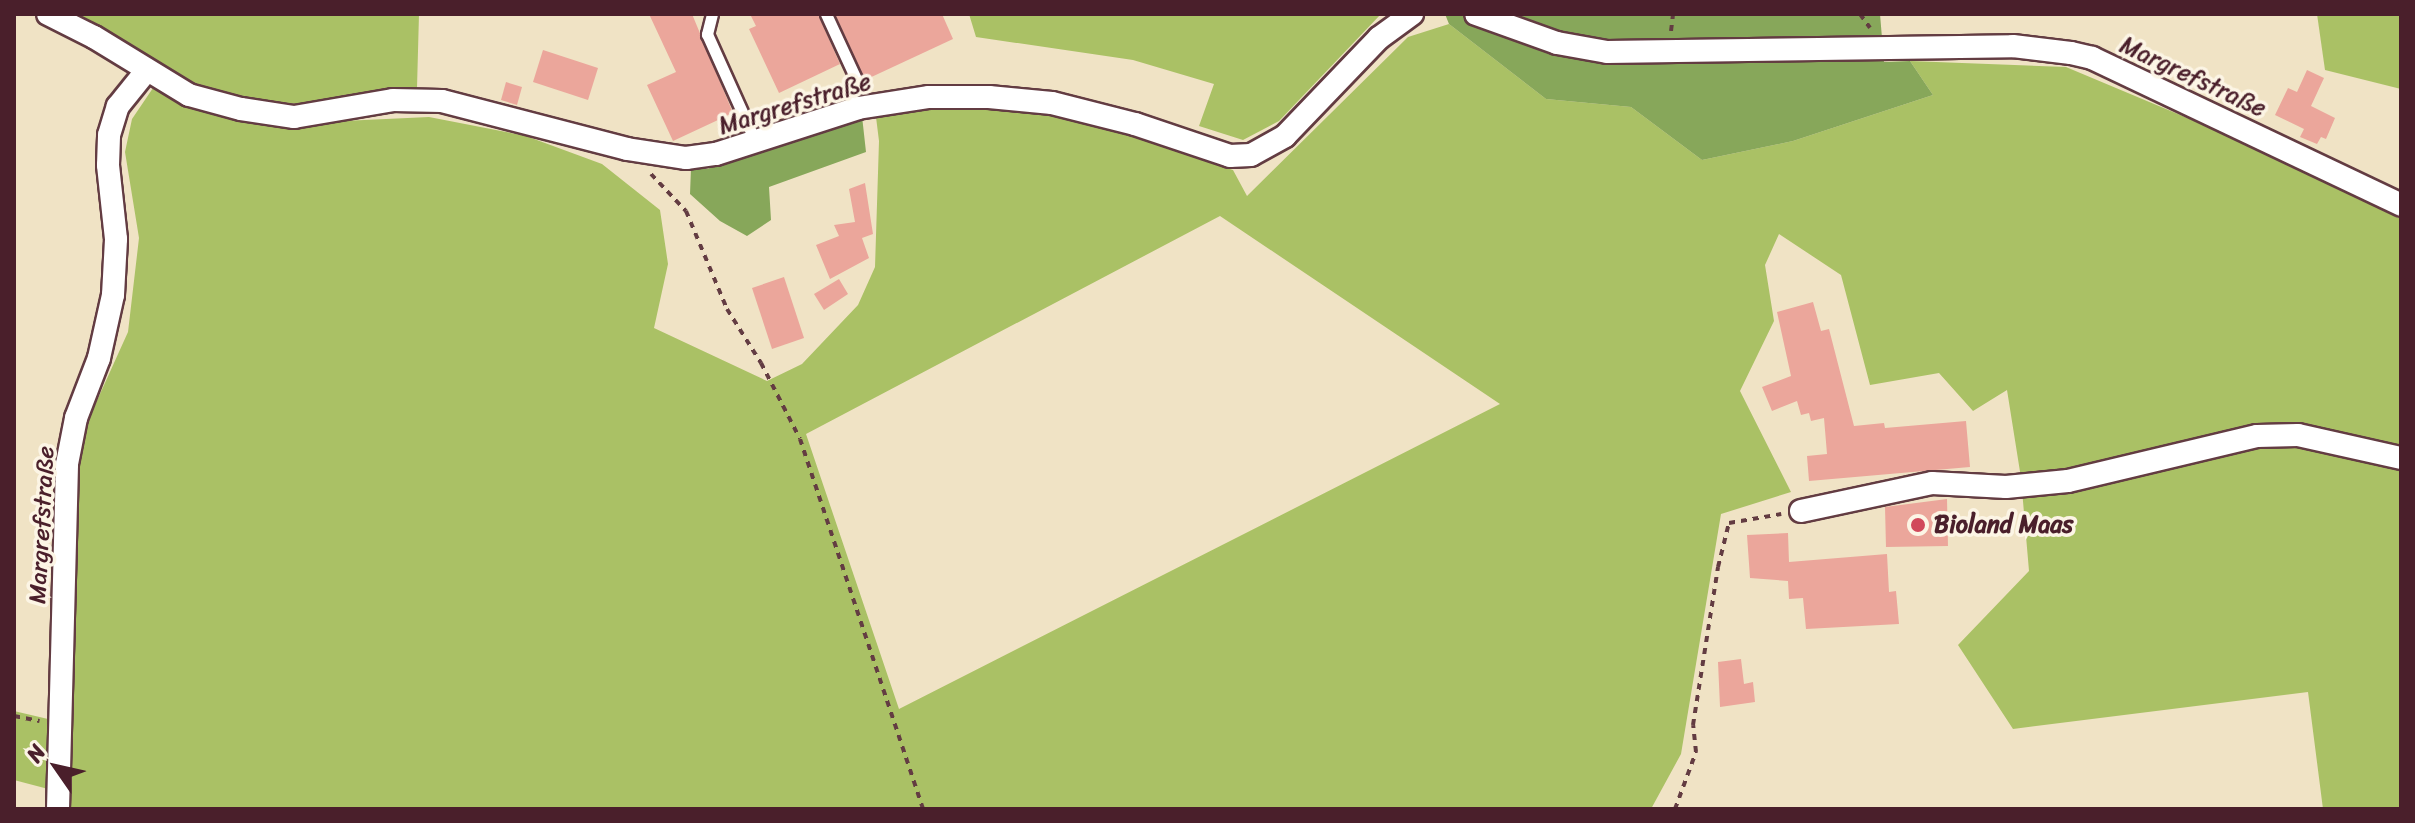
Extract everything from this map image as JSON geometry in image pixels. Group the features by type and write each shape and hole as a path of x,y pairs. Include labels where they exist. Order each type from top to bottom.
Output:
{"street":[{"name":"Margrefstraße","path":"48,14 94,37 189,95 241,109 294,117 393,100 442,101 627,149 686,158 716,154 854,109 929,97 989,97 1052,103 1135,124 1216,152 1244,156 1263,151 1285,136 1379,38 1412,14"},
{"name":"Margrefstraße","path":"1476,14 1557,43 1607,52 2013,46 2071,53 2107,65 2401,205"},
{"name":"Margrefstraße","path":"58,809 67,464 76,418 99,358 113,295 116,239 108,165 109,135 118,106 147,70"},
{"path":"1801,511 1932,483 2006,487 2068,481 2257,436 2298,435 2401,458"}],"lane":[{"path":"712,14 707,34 755,141"},
{"path":"826,14 856,79 851,94 854,109"}],"path":[{"path":"627,149 686,211 727,309 761,363 800,439 923,809"},
{"path":"1675,809 1696,752 1693,725 1718,567 1729,523 1801,511"}],"green space":[{"path":"79,14 419,14 417,88 389,88 317,106 224,96 165,71"},
{"path":"969,14 1381,14 1279,121 1243,140 1199,126 1214,84 1133,60 976,37"},
{"path":"1445,14 1880,14 1884,62 1910,61 1933,95 1793,141 1702,160 1631,107 1546,99 1449,24"},
{"path":"2317,14 2401,14 2401,89 2325,70"},
{"path":"1449,24 1546,99 1631,107 1702,160 1793,141 1933,95 1910,61 2066,67 2216,130 2401,219 2401,809 2323,809 2308,692 2013,729 1958,645 2029,571 2021,478 2007,390 1973,411 1939,373 1870,385 1841,275 1779,234 1765,265 1774,321 1740,391 1791,492 1721,514 1681,754 1651,809 63,809 76,473 90,416 128,332 139,238 125,152 132,119 153,88 228,116 300,123 429,117 526,136 602,164 660,210 668,264 654,328 767,381 802,364 858,305 875,267 879,141 876,117 964,105 1055,111 1233,170 1247,196 1408,37","holes":["1220,216 1500,404 899,709 806,434"]},
{"path":"862,116 866,152 769,187 771,220 747,236 720,221 690,194 691,168 707,169"},
{"path":"14,711 48,719 53,731 52,790 14,780"}],"building":[{"path":"649,14 692,14 733,113 673,141 647,85 676,72"},
{"path":"750,14 818,14 840,64 779,93 749,29 756,26"},
{"path":"835,14 942,14 953,39 865,80"},
{"path":"543,50 598,68 588,100 533,82"},
{"path":"2307,70 2324,78 2311,106 2335,118 2326,139 2321,137 2317,144 2300,137 2304,129 2275,115 2288,88 2297,92"},
{"path":"506,82 522,87 517,105 501,100"},
{"path":"865,183 873,234 862,238 869,258 830,279 816,245 839,236 834,225 855,222 849,189"},
{"path":"784,277 804,338 772,349 752,288"},
{"path":"839,279 848,294 824,310 814,294"},
{"path":"1813,302 1821,331 1829,329 1854,426 1884,423 1885,428 1966,421 1970,467 1809,481 1807,456 1827,454 1824,418 1811,421 1809,413 1801,415 1797,401 1772,411 1762,387 1791,376 1777,312"},
{"path":"1947,499 1948,546 1886,547 1885,507"},
{"path":"1788,533 1789,562 1887,554 1889,592 1896,591 1899,624 1806,629 1803,598 1789,599 1788,581 1750,578 1747,535"},
{"path":"1741,659 1744,684 1753,682 1755,702 1720,707 1718,662"}],"place":[{"name":"Bioland Maas","path":"1918,525"}]}
